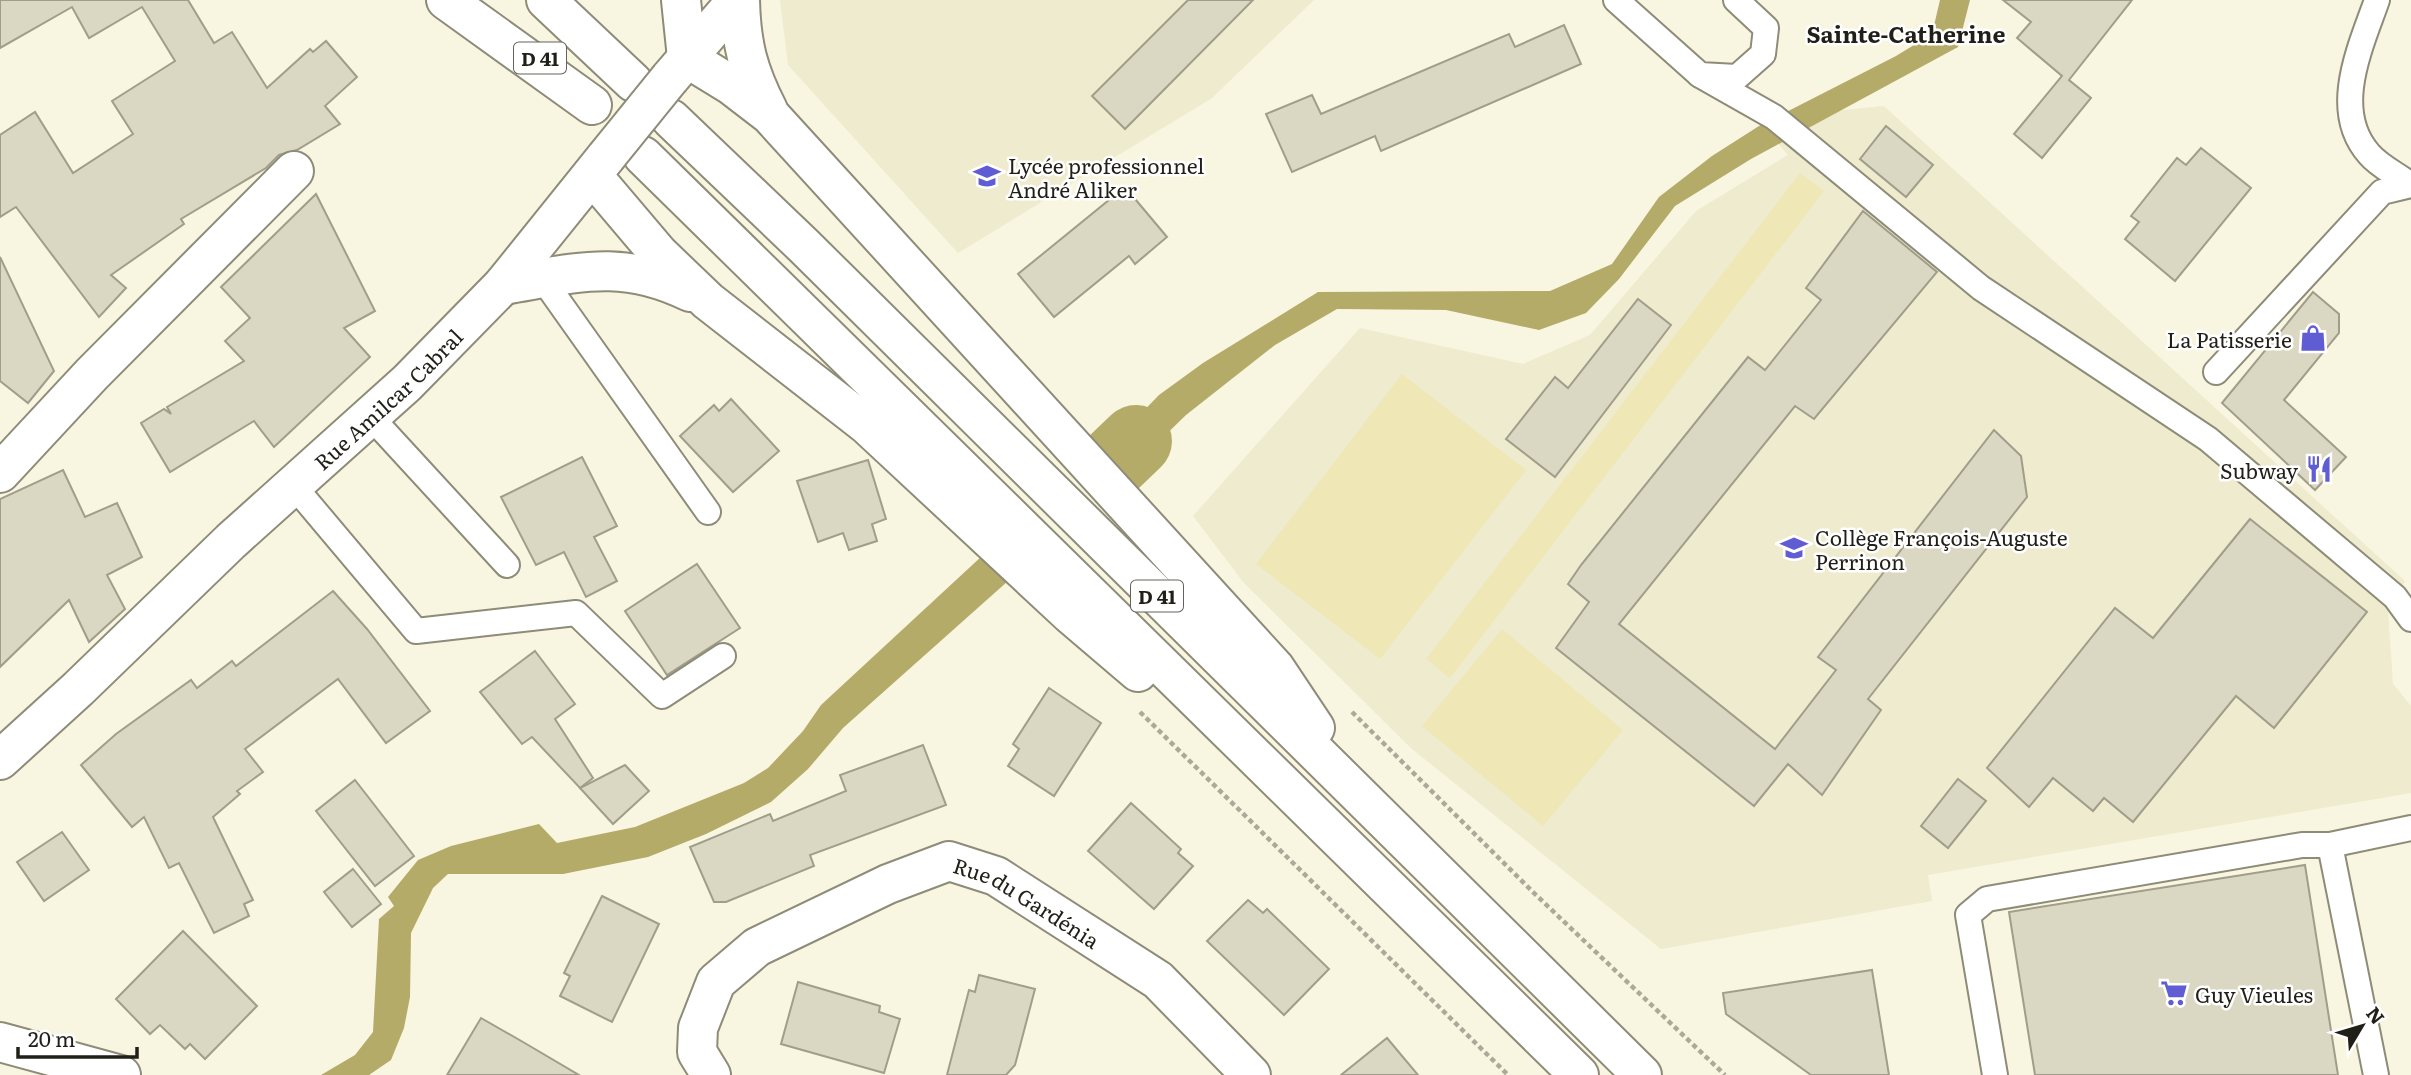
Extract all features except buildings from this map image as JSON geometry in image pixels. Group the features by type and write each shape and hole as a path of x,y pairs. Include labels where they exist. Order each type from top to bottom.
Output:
{"main road":[{"name":"D 41","path":"446,0 598,111 476,0"},
{"name":"D 41","path":"546,0 633,82"},
{"path":"681,0 679,68 731,85 771,115 1275,668 1361,796"},
{"path":"739,0 741,36 750,75 771,115"},
{"name":"Rue Amilcar Cabral","path":"0,760 293,485 407,383 503,285 614,163 679,68 739,0"},
{"name":"D 41","path":"671,119 1643,1075"},
{"name":"D 41","path":"614,163 1375,874 1579,1075"},
{"path":"614,163 659,254 708,301 867,425 1070,614 1375,874"},
{"path":"0,473 92,374 294,171"},
{"path":"503,285 597,269 629,271 665,280 708,301"},
{"name":"Rue du Gardénia","path":"710,1075 697,1052 697,1040 698,1028 716,982 757,947 888,884 949,861 996,876 1158,980 1251,1075"},
{"path":"1483,916 1673,1075"},
{"path":"1423,921 1547,1075"},
{"path":"0,1042 121,1075"}],"lane":[{"path":"1616,0 1700,75 1774,117 1981,288 2208,439 2395,597 2411,619"},
{"path":"1700,75 1737,77 1763,54 1766,28 1735,0"},
{"path":"2377,0 2351,75 2352,123 2368,154 2409,184"},
{"path":"2216,372 2382,192 2409,184"},
{"path":"542,278 708,512"},
{"path":"370,416 507,565"},
{"path":"293,485 416,631 576,612 662,695 723,656"},
{"path":"1995,1075 1968,915 1987,899 2302,845 2330,845 2411,828"},
{"path":"2330,845 2376,1075"}],"shaded area":[{"name":"Lycée professionnel André Aliker","path":"780,0 1314,0 1212,98 958,253 788,65"},
{"path":"1940,0 1970,0 1958,47 1751,159 1675,206 1619,279 1586,313 1539,330 1446,310 1337,309 1275,345 1186,415 1148,452 1124,431 1159,395 1203,363 1318,292 1550,291 1612,264 1659,197 1712,156 1759,126 1896,56 1932,34"},
{"name":"Collège François-Auguste Perrinon","path":"1884,106 2405,581 2388,609 2393,684 2411,706 2411,793 1928,875 1932,901 1661,949 1412,749 1244,583 1193,516 1360,328 1523,364 1590,335 1696,211 1788,155 1773,138 1795,115"},
{"path":"1800,173 1824,191 1450,678 1426,659"},
{"path":"1402,374 1526,470 1380,659 1256,564"},
{"path":"982,556 1008,581 843,728 808,769 771,802 706,834 648,857 563,874 448,874 433,888 411,933 410,997 404,1028 391,1060 369,1075 321,1075 355,1055 373,1032 379,919 394,906 388,897 418,860 451,846 539,824 557,843 635,827 744,783 768,768 803,731 821,705"},
{"path":"1502,629 1623,730 1543,826 1422,726"}],"waterway":[{"path":"1112,464 1136,441"}],"place":[{"name":"Lycée professionnel André Aliker","path":"987,176"},
{"name":"La Patisserie","path":"2313,338"},
{"name":"Subway","path":"2319,469"},
{"name":"Collège François-Auguste Perrinon","path":"1794,548"},
{"name":"Guy Vieules","path":"2174,993"}],"district":[{"name":"Sainte-Catherine","path":"1906,33"}]}
